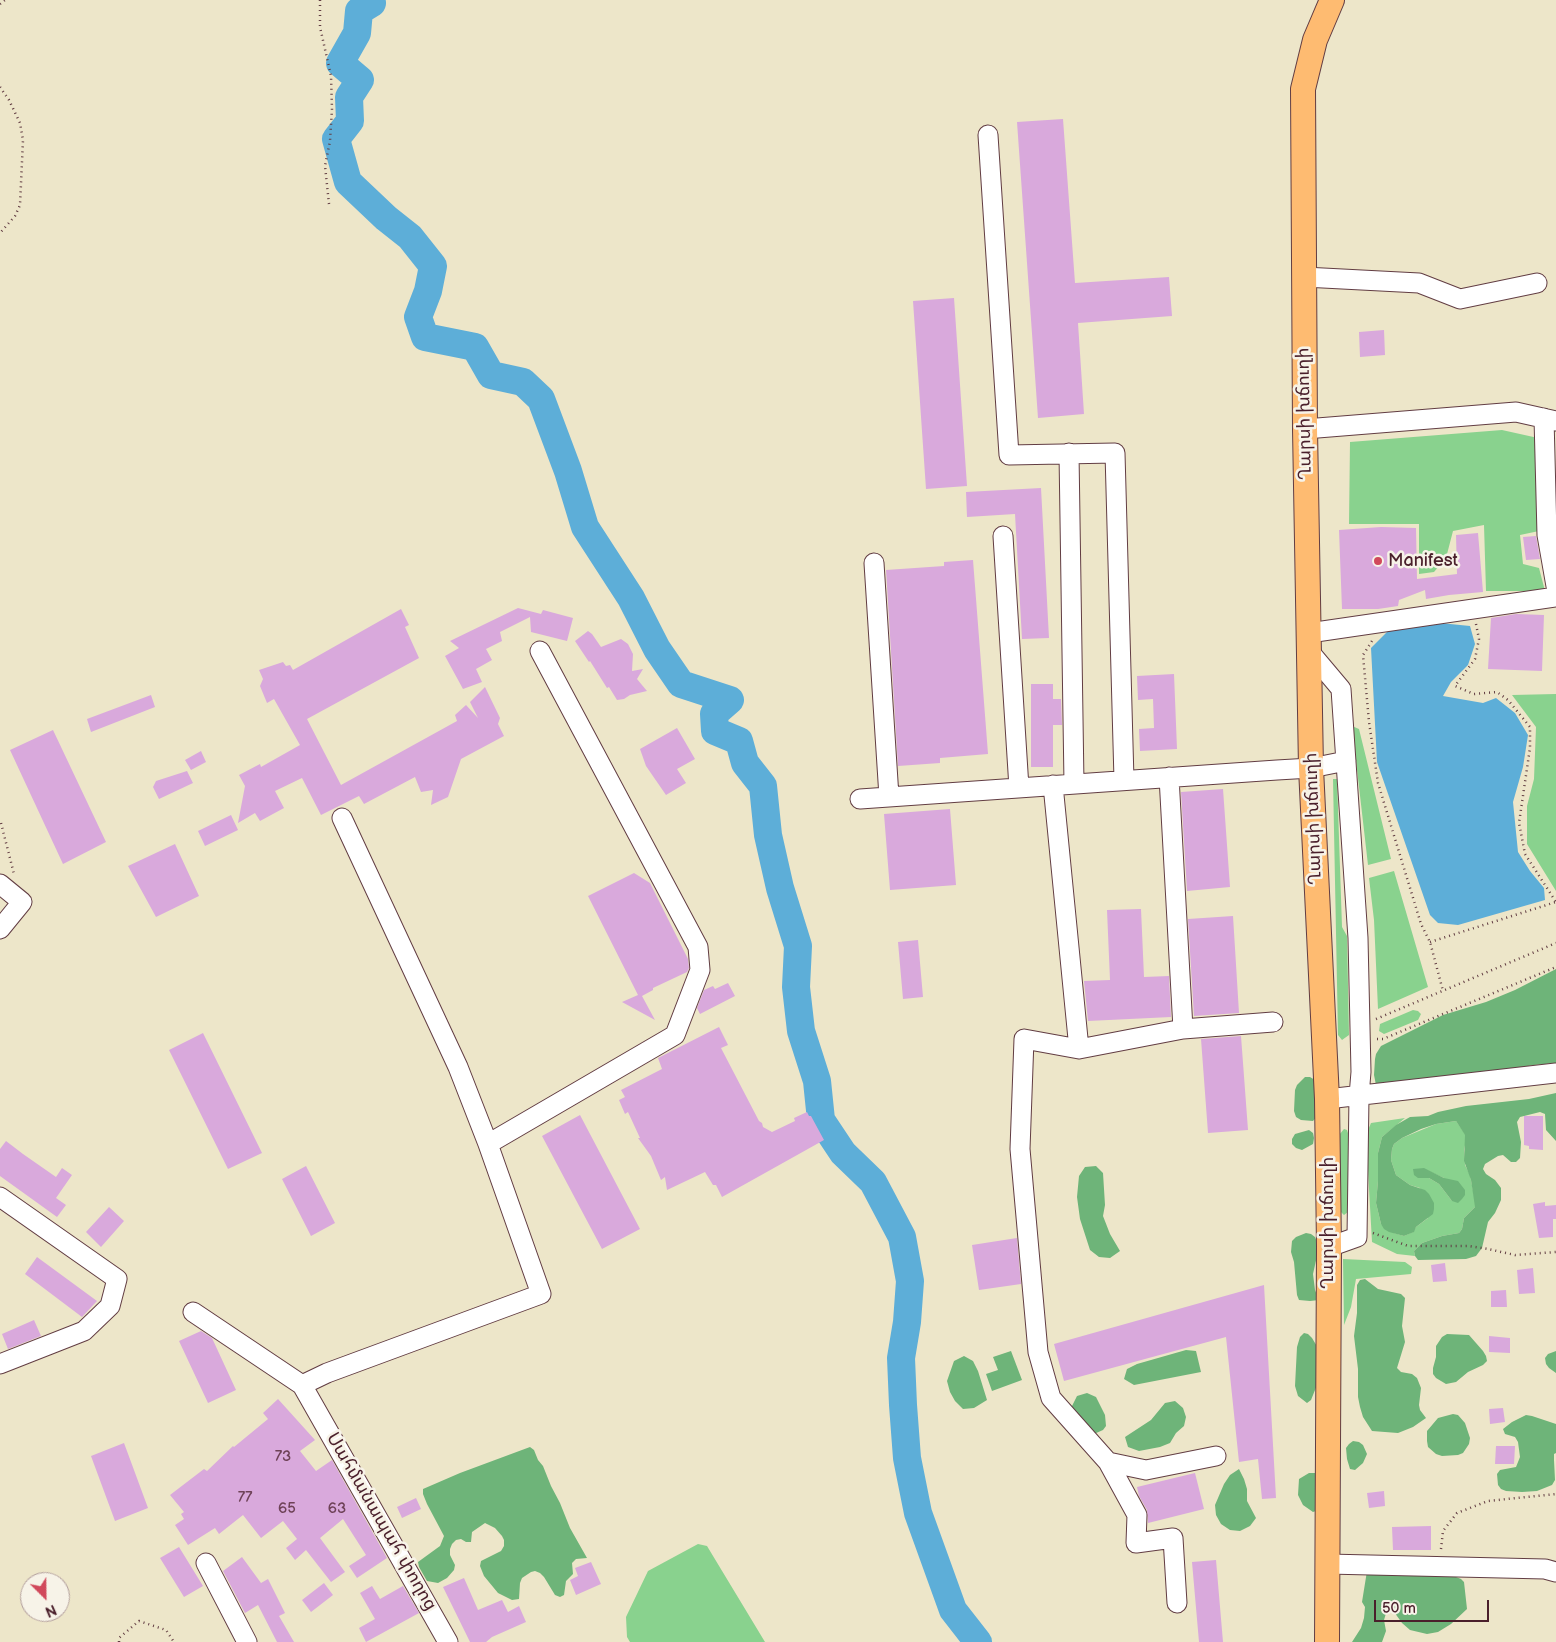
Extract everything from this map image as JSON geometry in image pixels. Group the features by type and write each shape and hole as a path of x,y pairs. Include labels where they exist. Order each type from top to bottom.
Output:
{"main road":[{"name":"Ղարսի խճուղի","path":"1327,1642 1327,1099 1311,768 1305,429 1303,88 1316,40 1332,0"}],"street":[{"path":"988,135 1009,455 1115,453 1124,780"},
{"path":"1304,277 1419,283 1460,299 1537,283"},
{"path":"1305,429 1516,412 1550,419 1547,535 1556,586"},
{"path":"1069,454 1074,784"},
{"path":"1003,536 1019,788"},
{"path":"874,563 889,797"},
{"path":"1328,1247 1358,1237 1361,1041 1358,938 1341,689 1309,642 1556,597"},
{"path":"488,1144 675,1035 700,970 698,947 540,651"},
{"path":"860,799 1311,768 1346,760"},
{"path":"1169,777 1183,1029"},
{"path":"1053,785 1079,1049"},
{"path":"193,1312 302,1385 327,1373 541,1294 488,1144 458,1067 342,818"},
{"path":"0,884 22,902 0,929"},
{"path":"1177,1603 1173,1538 1136,1543 1136,1515 1108,1462 1051,1398 1038,1352 1020,1150 1024,1039 1079,1049 1183,1029 1273,1022"},
{"path":"1327,1099 1556,1074"},
{"path":"0,1197 117,1279 110,1306 84,1331 1,1359"},
{"name":"Սահմանապահ փողոց","path":"302,1385 448,1642"},
{"path":"1108,1462 1146,1470 1216,1456"},
{"path":"206,1563 247,1642"},
{"path":"1327,1564 1545,1569 1556,1572"}],"path":[{"path":"0,4 5,0"},
{"path":"320,0 320,27 331,76 332,109 330,141 325,166 329,204"},
{"path":"0,87 9,100 20,123 23,140 20,205 15,216 0,233"},
{"path":"1430,942 1556,902 1525,854 1520,823 1530,748 1530,727 1508,700 1497,692 1474,694 1455,686 1475,659 1478,639 1475,622"},
{"path":"1372,641 1363,655 1369,722 1378,783 1422,924 1430,942 1443,991"},
{"path":"1,823 22,902"},
{"path":"1361,1041 1374,1020 1556,943"},
{"path":"1361,1041 1383,1039 1556,967"},
{"path":"1358,1230 1408,1246 1469,1246 1488,1248 1515,1255 1556,1252"},
{"path":"1439,1566 1443,1531 1456,1513 1488,1501 1556,1494"},
{"path":"119,1642 119,1638 139,1621 166,1630 174,1642"}],"green space":[{"path":"1502,430 1538,438 1539,531 1520,535 1523,564 1539,568 1545,591 1486,591 1484,525 1453,531 1446,558 1434,572 1419,574 1419,524 1349,524 1350,442"},
{"path":"1556,694 1556,891 1527,844 1527,806 1534,779 1536,727 1512,695"},
{"path":"1352,726 1359,729 1391,859 1368,865"},
{"path":"1333,779 1337,779 1342,927 1347,936 1349,1035 1342,1040 1338,1035"},
{"path":"1394,871 1428,987 1378,1009 1374,920 1369,878"},
{"path":"1556,969 1556,1063 1376,1085 1374,1075 1375,1059 1381,1046 1443,1015 1486,1002 1515,990"},
{"path":"1413,1010 1421,1014 1418,1020 1384,1034 1379,1031 1380,1024"},
{"path":"1305,1077 1315,1080 1323,1109 1313,1121 1301,1120 1296,1117 1294,1111 1295,1090"},
{"path":"1556,1093 1556,1141 1546,1130 1545,1114 1540,1112 1520,1117 1517,1122 1521,1142 1520,1158 1516,1162 1511,1162 1503,1155 1485,1164 1483,1169 1486,1174 1495,1180 1501,1188 1501,1200 1488,1222 1482,1248 1476,1256 1466,1259 1418,1260 1414,1251 1422,1243 1442,1236 1459,1233 1462,1229 1464,1218 1475,1207 1471,1180 1464,1161 1465,1135 1456,1121 1436,1124 1421,1129 1394,1144 1391,1160 1396,1175 1410,1185 1425,1190 1434,1203 1434,1209 1433,1214 1416,1227 1414,1232 1404,1236 1384,1229 1376,1203 1378,1153 1382,1137 1396,1125 1410,1117 1428,1116 1466,1106 1529,1099"},
{"path":"1405,1118 1382,1137 1378,1153 1376,1203 1381,1224 1394,1233 1404,1236 1413,1232 1416,1227 1428,1218 1420,1188 1410,1185 1396,1175 1391,1160 1394,1144 1402,1138 1436,1124 1456,1121 1465,1134 1465,1165 1470,1175 1475,1201 1475,1207 1464,1218 1462,1229 1459,1233 1442,1236 1422,1243 1414,1251 1415,1256 1397,1254 1372,1242 1366,1135 1371,1123","holes":["1424,1169 1444,1178 1452,1201 1439,1184 1429,1178 1418,1178"]},
{"path":"1344,1129 1348,1133 1348,1212 1344,1215 1341,1212 1339,1135"},
{"path":"1309,1130 1313,1133 1313,1144 1302,1150 1296,1148 1292,1144 1295,1134"},
{"path":"1096,1166 1103,1173 1105,1205 1103,1216 1110,1234 1120,1251 1110,1258 1099,1257 1090,1250 1080,1219 1077,1197 1079,1176 1085,1167"},
{"path":"1424,1168 1444,1178 1458,1181 1465,1190 1465,1195 1458,1203 1452,1201 1439,1184 1429,1178 1418,1178 1414,1175 1413,1169"},
{"path":"1306,1233 1315,1237 1319,1247 1313,1274 1315,1290 1319,1300 1299,1300 1297,1295 1294,1262 1291,1252 1292,1241"},
{"path":"1343,1259 1405,1262 1412,1267 1411,1274 1356,1279 1351,1307 1344,1325"},
{"path":"1365,1279 1378,1289 1401,1294 1405,1298 1402,1326 1405,1342 1397,1368 1401,1372 1412,1374 1417,1378 1421,1388 1420,1410 1426,1418 1413,1427 1398,1433 1372,1431 1363,1417 1360,1407 1354,1336 1357,1313 1357,1285 1360,1280"},
{"path":"1304,1333 1312,1338 1318,1348 1317,1385 1311,1400 1307,1403 1298,1396 1295,1386 1297,1347 1300,1337"},
{"path":"1447,1334 1469,1335 1483,1351 1487,1361 1468,1372 1456,1382 1446,1384 1436,1378 1433,1374 1433,1368 1436,1346 1442,1337"},
{"path":"1186,1350 1196,1351 1201,1372 1134,1385 1124,1379 1127,1369 1137,1364"},
{"path":"1011,1351 1022,1380 992,1391 986,1374 998,1370 993,1357"},
{"path":"1556,1351 1556,1373 1546,1364 1545,1358 1548,1354"},
{"path":"964,1356 973,1361 987,1400 974,1408 963,1409 955,1401 947,1381 954,1361"},
{"path":"1087,1393 1096,1397 1105,1415 1106,1426 1103,1430 1094,1434 1072,1417 1072,1406 1077,1396"},
{"path":"1175,1401 1183,1408 1186,1417 1184,1426 1176,1433 1170,1443 1139,1451 1128,1447 1125,1437 1151,1420 1165,1403"},
{"path":"1453,1414 1458,1415 1465,1423 1470,1438 1469,1444 1463,1453 1458,1455 1442,1456 1436,1454 1428,1447 1427,1431 1438,1418"},
{"path":"1526,1415 1556,1424 1555,1480 1552,1485 1537,1491 1506,1491 1498,1485 1497,1474 1500,1470 1516,1467 1520,1457 1518,1442 1515,1437 1505,1434 1503,1429"},
{"path":"1353,1441 1363,1445 1367,1454 1363,1463 1355,1470 1350,1469 1346,1448"},
{"path":"530,1447 534,1450 543,1466 570,1528 587,1558 576,1559 572,1563 573,1574 566,1581 564,1595 560,1597 555,1595 544,1577 535,1571 522,1578 519,1599 512,1600 498,1593 484,1576 480,1566 481,1561 501,1551 504,1546 504,1540 495,1528 485,1523 472,1532 471,1542 461,1539 456,1540 452,1544 450,1555 455,1565 454,1570 447,1578 438,1583 427,1581 418,1562 440,1546 444,1536 427,1504 423,1489"},
{"path":"1239,1469 1247,1489 1247,1501 1256,1518 1250,1526 1240,1531 1230,1530 1221,1524 1216,1515 1215,1505 1230,1475"},
{"path":"1309,1473 1315,1473 1322,1479 1319,1510 1313,1512 1303,1505 1298,1495 1299,1479"},
{"path":"698,1544 707,1546 765,1642 630,1642 627,1637 626,1617 648,1571"},
{"path":"1367,1571 1450,1572 1464,1582 1467,1609 1451,1624 1438,1632 1427,1634 1410,1630 1402,1623 1392,1609 1387,1610 1384,1620 1386,1631 1382,1642 1352,1642 1361,1628 1364,1618 1365,1607 1362,1602"}],"water":[{"path":"1420,621 1470,626 1475,644 1468,665 1451,682 1443,696 1483,703 1496,698 1515,713 1528,735 1523,767 1513,802 1518,852 1544,888 1545,900 1458,925 1438,923 1430,915 1377,762 1371,648 1395,624"}],"building":[{"path":"1063,119 1075,283 1169,277 1172,316 1078,323 1084,414 1038,418 1017,122"},
{"path":"954,298 967,486 926,489 913,301"},
{"path":"1384,330 1385,355 1360,357 1359,332"},
{"path":"1041,488 1049,638 1022,639 1015,514 967,517 966,492"},
{"name":"Manifest","path":"1381,527 1416,528 1417,579 1457,574 1456,535 1478,533 1483,592 1426,599 1425,590 1399,600 1398,606 1378,609 1342,609 1339,530"},
{"path":"1536,536 1540,559 1526,560 1523,537"},
{"path":"973,560 988,754 940,758 940,763 898,766 886,570 944,566 944,562"},
{"path":"518,608 541,614 543,610 573,618 567,641 531,632 530,617 500,632 502,641 486,649 492,660 476,669 482,682 463,689 445,656 459,648 450,641"},
{"path":"401,609 409,625 405,627 419,658 307,719 341,785 457,721 455,715 466,705 478,718 470,702 485,687 500,718 498,724 504,736 461,759 448,797 431,805 433,790 421,792 415,777 364,804 359,796 321,815 302,778 275,791 284,808 260,821 255,813 238,823 245,786 239,775 260,764 261,767 300,745 274,699 267,703 260,686 263,679 259,670 283,662 286,666 290,665 293,670"},
{"path":"1516,614 1544,615 1542,671 1488,669 1491,618"},
{"path":"588,631 601,647 621,639 628,644 633,654 632,671 643,669 637,679 647,691 617,700 575,641"},
{"path":"1174,674 1177,749 1140,751 1139,729 1154,728 1153,699 1138,700 1137,676"},
{"path":"1031,684 1053,684 1053,699 1061,699 1062,725 1053,725 1053,767 1031,767"},
{"path":"151,695 155,707 91,732 87,719"},
{"path":"677,728 695,759 677,769 686,783 666,795 646,766 640,749"},
{"path":"53,730 106,842 63,864 10,750"},
{"path":"201,751 206,762 191,770 185,760"},
{"path":"187,771 193,783 159,799 153,787 156,781"},
{"path":"1223,789 1230,887 1187,891 1181,792"},
{"path":"950,809 956,885 890,890 884,814"},
{"path":"231,815 238,830 205,846 198,831"},
{"path":"175,844 199,896 156,917 128,866"},
{"path":"634,873 650,883 688,959 689,968 687,972 653,988 653,990 642,996 655,1020 622,1002 638,995 588,896"},
{"path":"1141,909 1144,977 1169,976 1171,1017 1088,1021 1084,981 1110,980 1107,910"},
{"path":"1233,916 1239,1013 1194,1016 1188,919"},
{"path":"918,940 923,997 903,999 898,942"},
{"path":"728,983 735,996 700,1014 697,1008 704,990 713,986 715,989"},
{"path":"719,1027 728,1045 721,1048 763,1127 772,1132 795,1121 794,1118 807,1112 824,1140 722,1197 716,1185 713,1185 705,1172 667,1190 665,1177 661,1180 651,1156 638,1138 640,1138 628,1112 625,1114 619,1100 625,1097 621,1090 662,1069 658,1058"},
{"path":"203,1033 262,1153 228,1169 169,1050"},
{"path":"1241,1036 1248,1130 1208,1133 1201,1039"},
{"path":"580,1115 640,1229 602,1249 542,1136"},
{"path":"1524,1116 1543,1116 1543,1150 1529,1149 1529,1146 1524,1145"},
{"path":"6,1141 56,1177 62,1168 72,1175 56,1198 66,1205 57,1217 0,1176 0,1149"},
{"path":"306,1166 335,1223 311,1236 282,1179"},
{"path":"1545,1202 1545,1206 1556,1205 1556,1219 1553,1219 1553,1237 1539,1238 1533,1204"},
{"path":"109,1207 124,1221 101,1247 86,1232"},
{"path":"1017,1238 1021,1284 979,1290 972,1245"},
{"path":"37,1257 97,1301 82,1317 25,1274"},
{"path":"1445,1263 1447,1281 1433,1282 1431,1265"},
{"path":"1533,1268 1535,1293 1519,1294 1517,1270"},
{"path":"1264,1285 1276,1498 1262,1499 1258,1459 1239,1462 1226,1337 1064,1381 1054,1344"},
{"path":"1506,1290 1507,1307 1491,1307 1491,1291"},
{"path":"34,1320 41,1336 8,1349 2,1334"},
{"path":"201,1331 212,1338 236,1390 208,1403 179,1341"},
{"path":"1489,1336 1510,1338 1510,1353 1489,1352"},
{"path":"278,1399 315,1440 300,1451 316,1471 332,1460 387,1558 357,1578 349,1566 366,1555 343,1519 320,1538 345,1572 331,1582 306,1550 295,1560 286,1548 297,1539 283,1521 261,1538 243,1515 219,1534 215,1528 188,1545 175,1525 184,1519 181,1514 184,1512 170,1495 204,1469 207,1471 233,1446 268,1419 263,1413"},
{"path":"1503,1408 1505,1422 1490,1424 1489,1409"},
{"path":"124,1443 148,1508 115,1521 91,1456"},
{"path":"1496,1446 1515,1446 1514,1464 1495,1464"},
{"path":"1195,1473 1204,1509 1148,1523 1147,1510 1139,1496 1137,1487"},
{"path":"1384,1491 1385,1506 1369,1508 1367,1493"},
{"path":"416,1498 421,1509 402,1518 397,1507"},
{"path":"1431,1526 1431,1550 1393,1550 1392,1527"},
{"path":"179,1547 203,1586 184,1597 160,1558"},
{"path":"242,1557 261,1583 268,1579 285,1613 279,1616 294,1642 277,1642 258,1605 245,1613 223,1571"},
{"path":"1216,1560 1223,1642 1199,1642 1192,1562"},
{"path":"591,1562 601,1584 576,1595 570,1580 578,1576 575,1568"},
{"path":"464,1578 478,1610 502,1600 508,1612 519,1606 526,1622 492,1637 486,1642 470,1642 443,1587"},
{"path":"324,1583 333,1595 311,1612 302,1600"},
{"path":"372,1586 380,1599 403,1586 419,1613 366,1642 359,1628 375,1619 360,1593"}],"waterway":[{"path":"370,0 372,3 359,11 357,33 340,63 360,80 349,97 350,121 336,139 348,182 386,218 410,237 433,266 428,291 418,317 425,337 475,347 491,375 523,382 541,399 568,471 585,527 631,598 657,649 681,684 730,700 714,714 715,731 739,741 745,763 763,786 768,835 780,888 798,946 796,987 801,1031 817,1081 821,1120 843,1153 873,1182 902,1237 910,1281 907,1322 901,1358 903,1405 907,1458 918,1513 953,1610 978,1642"}],"place":[{"name":"Manifest","path":"1378,561"}]}
